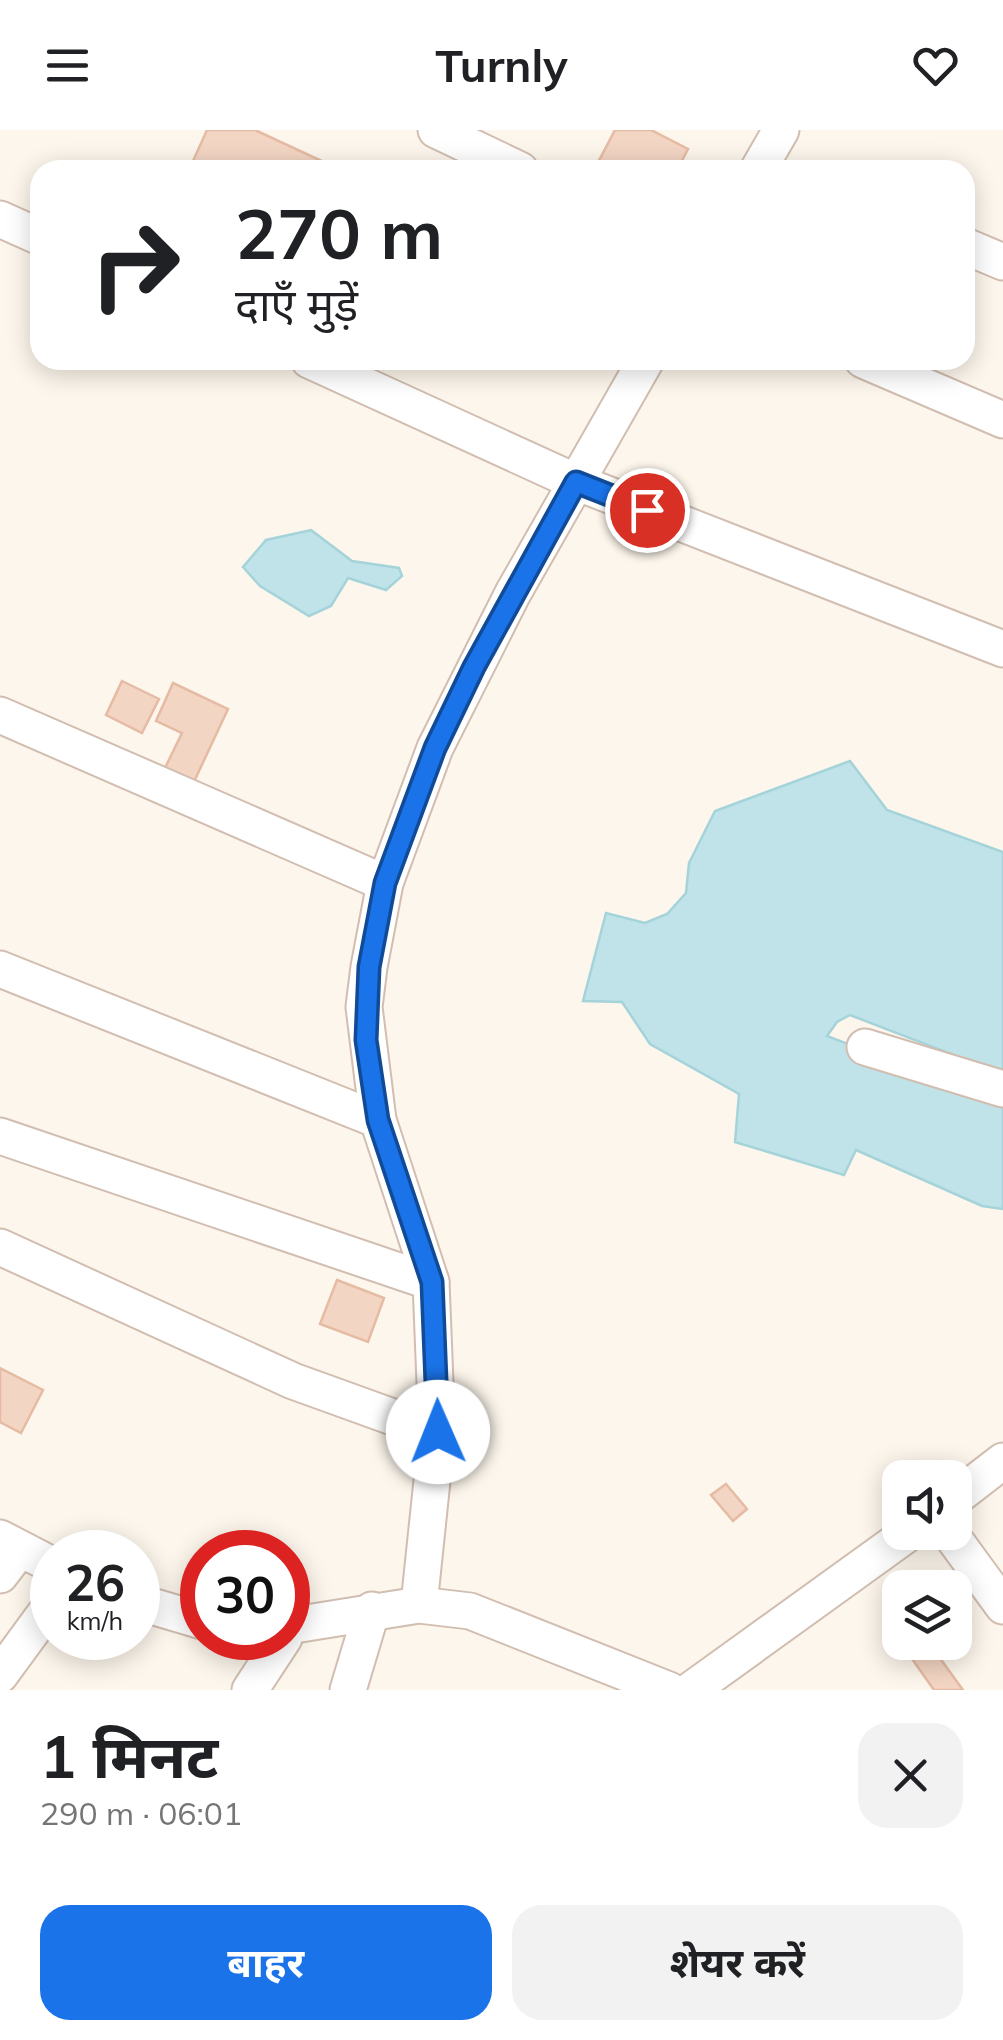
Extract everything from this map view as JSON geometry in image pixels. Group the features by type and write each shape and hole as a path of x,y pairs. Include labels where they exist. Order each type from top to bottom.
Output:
{"street":[{"path":"436,130 499,160"},
{"path":"771,160 781,130"},
{"path":"0,219 30,232"},
{"path":"975,250 1003,262"},
{"path":"331,370 576,482 1003,650"},
{"path":"418,1606 438,1432 432,1282 378,1120 364,1008 385,883 442,732 640,370"},
{"path":"886,370 1003,420"},
{"path":"0,716 385,883"},
{"path":"0,969 378,1120"},
{"path":"865,1048 1003,1089"},
{"path":"0,1136 432,1282"},
{"path":"0,1247 293,1381 438,1432"},
{"path":"972,1485 1003,1460"},
{"path":"691,1690 885,1550"},
{"path":"962,1550 1003,1606"},
{"path":"310,1625 372,1610 418,1606 488,1616 670,1690"},
{"path":"348,1690 372,1610"},
{"path":"0,1675 30,1634"},
{"path":"250,1690 269,1660"}],"water":[{"path":"311,530 352,561 399,568 402,576 386,590 348,578 331,606 309,616 260,586 243,567 266,540"},
{"path":"850,761 887,810 1003,852 1003,1074 850,1015 837,1022 827,1036 1003,1104 1003,1209 982,1206 856,1150 844,1175 735,1142 739,1094 650,1044 622,1002 583,1001 606,913 645,923 667,914 686,893 689,863 715,811"}],"building":[{"path":"207,130 255,130 320,160 194,160"},
{"path":"615,130 651,130 688,149 682,160 599,160"},
{"path":"122,681 159,699 142,733 106,715"},
{"path":"173,683 228,709 192,786 163,772 182,733 156,721"},
{"path":"337,1280 384,1298 368,1342 320,1324"},
{"path":"0,1368 43,1390 21,1433 0,1422"},
{"path":"726,1484 747,1509 733,1521 711,1495"},
{"path":"913,1660 941,1660 963,1690 934,1690"}],"route":[{"path":"438,1432 432,1282 378,1120 366,1040 364,1008 385,883 435,748 513,593 576,482 647,510"}]}
